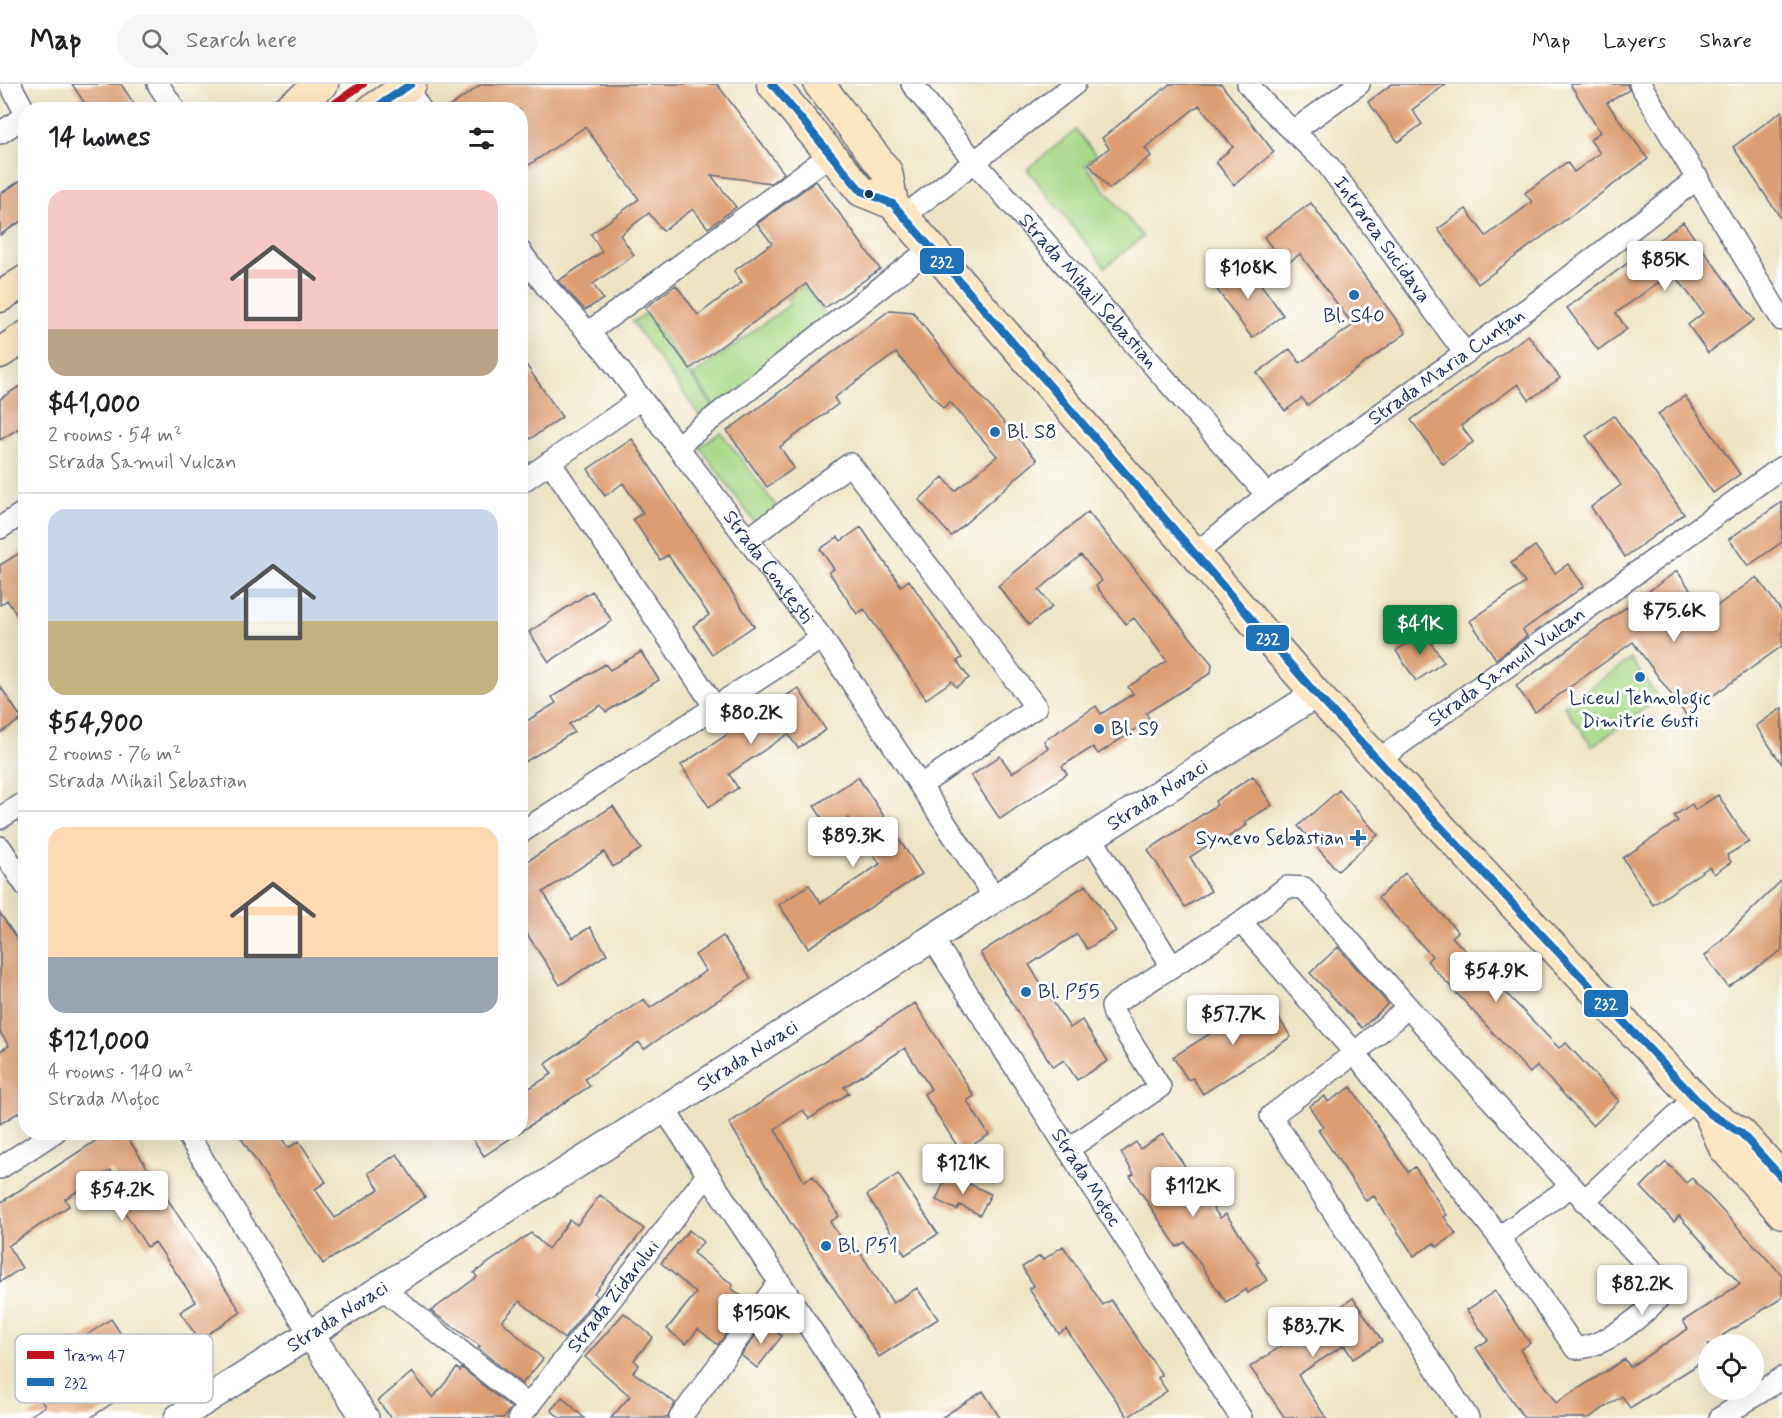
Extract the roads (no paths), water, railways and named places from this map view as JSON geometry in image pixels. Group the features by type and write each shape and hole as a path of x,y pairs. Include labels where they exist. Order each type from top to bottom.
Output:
{"main road":[{"path":"297,102 323,84"},
{"path":"772,84 861,190 898,210 1194,555 1377,761 1702,1105 1741,1133 1782,1178"},
{"path":"819,84 887,172 898,210"},
{"path":"391,102 413,93"},
{"path":"0,297 18,285"},
{"path":"0,353 18,341"},
{"path":"1702,1105 1724,1148 1782,1213"}],"street":[{"path":"10,84 20,102"},
{"path":"158,84 170,102"},
{"name":"Strada Mihail Sebastian","path":"912,84 974,161 1267,495"},
{"path":"898,210 974,161 1075,84"},
{"name":"Intrarea Sucidava","path":"1248,84 1262,101 1295,130 1328,165 1464,352"},
{"path":"1295,130 1359,84"},
{"path":"1640,84 1782,320"},
{"path":"0,133 18,121"},
{"path":"589,332 830,155"},
{"name":"Strada Maria Cunțan","path":"1194,555 1267,495 1537,302 1698,178"},
{"path":"677,446 930,249"},
{"name":"Strada Conțești","path":"528,262 549,290 589,332 822,638 996,898"},
{"path":"528,477 641,399"},
{"path":"550,462 715,707"},
{"path":"748,538 850,464 1036,707 921,785"},
{"name":"Strada Samuil Vulcan","path":"1377,761 1782,467"},
{"path":"0,528 18,516"},
{"path":"528,828 822,638"},
{"name":"Strada Novaci","path":"213,1396 1316,694"},
{"path":"0,818 18,807"},
{"path":"1091,837 1172,966"},
{"path":"0,847 18,874"},
{"path":"1068,1149 1160,1087 1114,1014 1112,1007 1241,922 1287,887 1304,888 1407,1008 1577,1194 1662,1280 1663,1293 1649,1309 1600,1342 1587,1348 1575,1348 1499,1237 1355,1053 1241,922"},
{"name":"Strada Moțoc","path":"932,938 1242,1418"},
{"path":"1407,1008 1355,1053 1271,1116 1468,1418"},
{"path":"1499,1237 1577,1194 1702,1105"},
{"path":"664,1109 870,1418"},
{"path":"0,1168 43,1140"},
{"path":"191,1140 310,1334 365,1418"},
{"name":"Strada Zidarului","path":"524,1412 708,1174"},
{"path":"680,1418 779,1281"},
{"path":"382,1288 524,1412"},
{"path":"1720,1418 1782,1378"},
{"name":"Strada Novaci","path":"178,1418 202,1403"}],"tram line":[{"name":"47","path":"337,102 363,84"}],"place":[{"name":"Bl. S40","path":"1354,295"},
{"name":"Bl. S8","path":"995,432"},
{"name":"Liceul Tehnologic Dimitrie Gusti","path":"1640,677"},
{"name":"Bl. S9","path":"1099,729"},
{"name":"Synevo Sebastian","path":"1358,838"},
{"name":"Bl. P55","path":"1026,992"},
{"name":"Bl. P51","path":"826,1246"}]}
